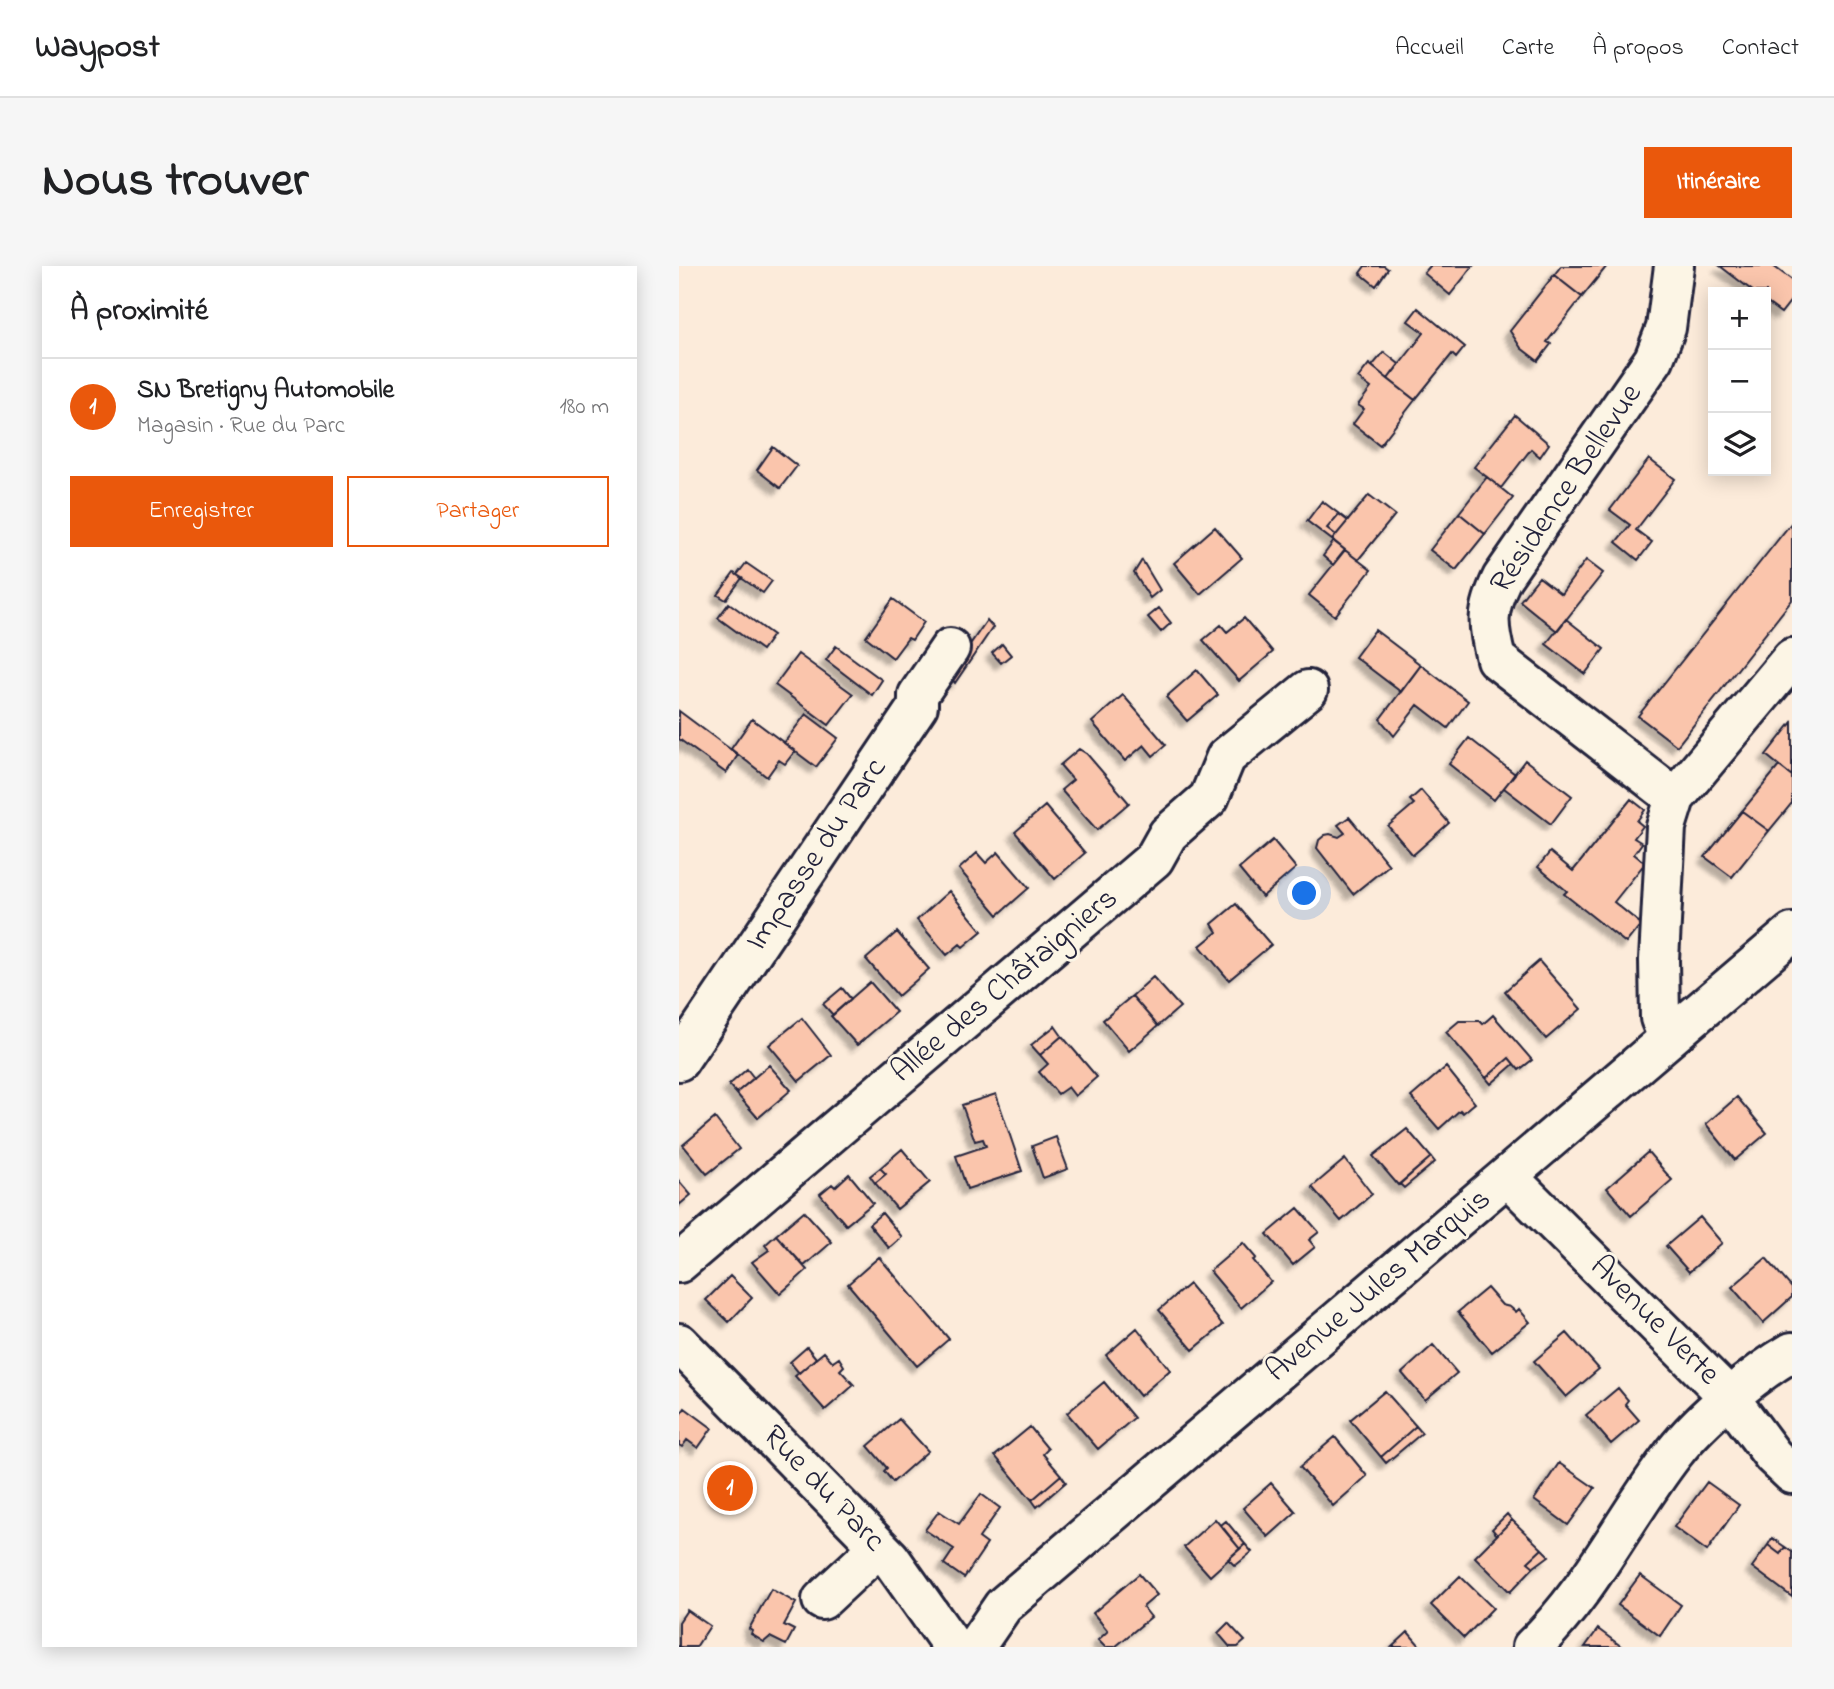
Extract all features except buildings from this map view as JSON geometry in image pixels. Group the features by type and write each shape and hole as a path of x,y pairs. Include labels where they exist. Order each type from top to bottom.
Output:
{"street":[{"name":"Résidence Bellevue","path":"1674,266 1666,328 1654,359 1502,578 1490,602 1489,631 1496,659 1675,798"},
{"name":"Impasse du Parc","path":"679,1061 918,706 918,695 950,648"},
{"path":"1668,1038 1660,1018 1659,960 1667,827 1675,798 1792,658"},
{"name":"Allée des Châtaigniers","path":"679,1263 1154,859 1168,834 1209,799 1226,757 1308,690"},
{"name":"Avenue Jules Marquis","path":"975,1647 1003,1606 1792,933"},
{"name":"Avenue Verte","path":"1507,1176 1730,1397 1773,1456 1792,1474"},
{"name":"Rue du Parc","path":"679,1343 890,1558 953,1647"},
{"path":"1532,1647 1582,1588 1675,1451 1730,1397 1792,1352"},
{"path":"822,1600 879,1547"}],"place":[{"name":"SN Bretigny Automobile","path":"730,1488"}]}
